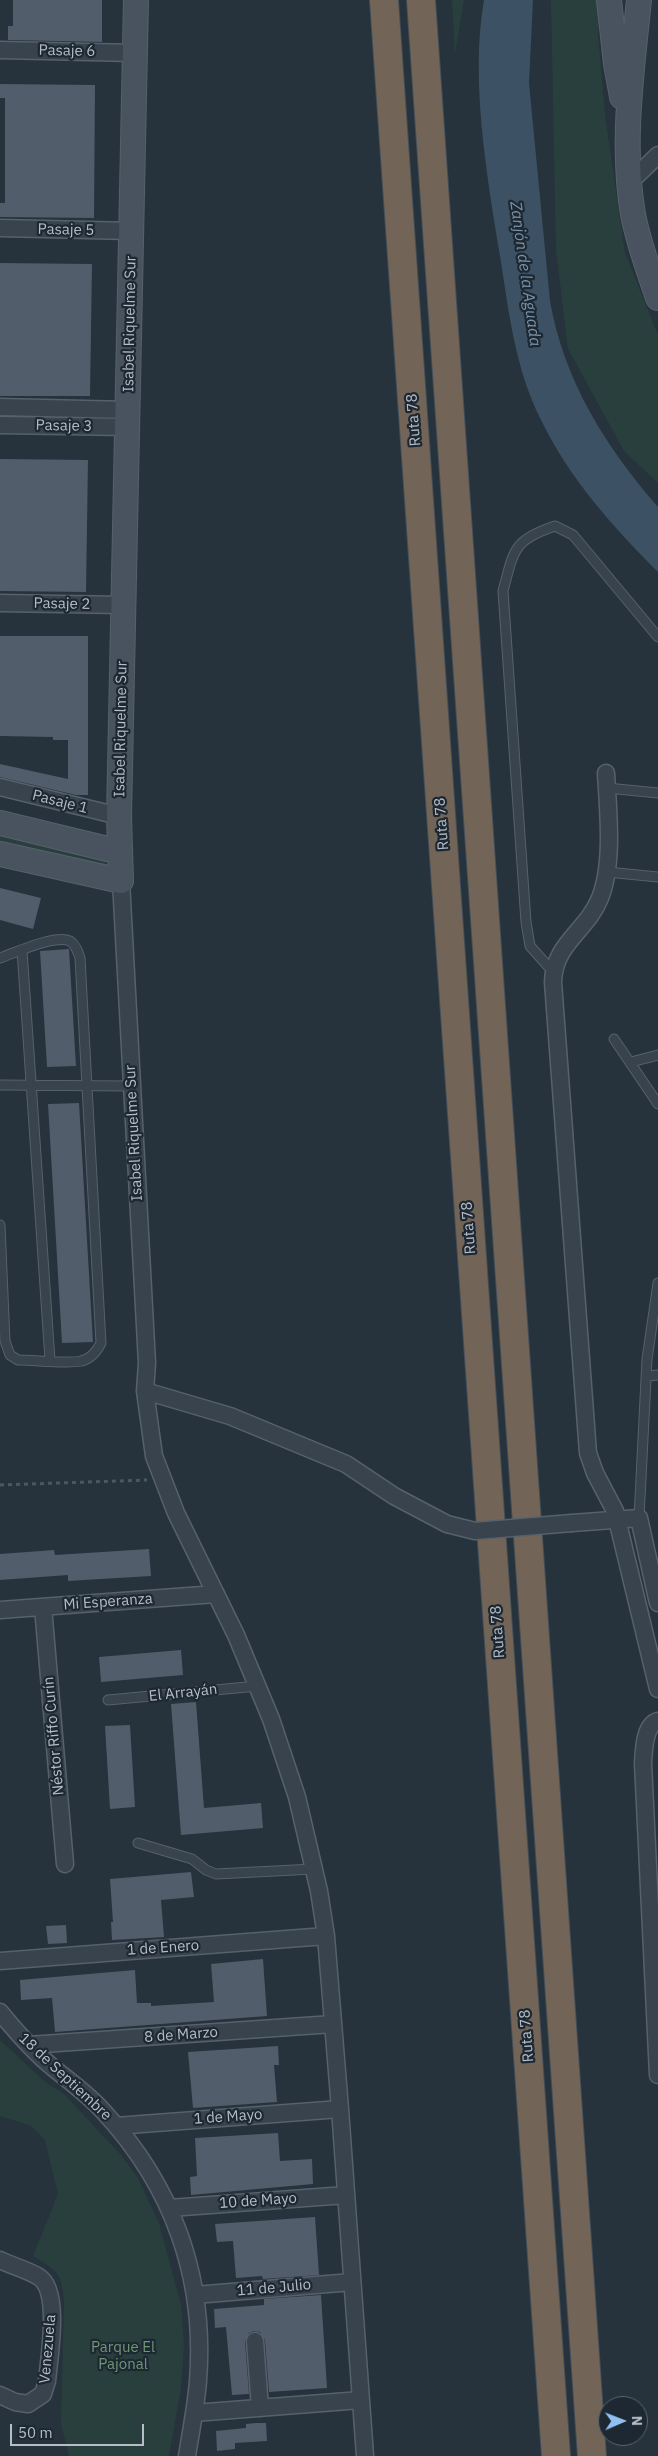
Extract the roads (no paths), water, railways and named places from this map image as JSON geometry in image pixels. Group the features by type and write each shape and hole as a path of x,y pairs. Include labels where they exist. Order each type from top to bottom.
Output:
{"highway":[{"name":"Ruta 78","path":"384,0 556,2456"},
{"path":"421,0 592,2456"}],"street":[{"name":"Isabel Riquelme Sur","path":"136,0 120,852 147,1363 145,1392 154,1456 162,1479 258,1686 297,1797 314,1869 326,1936 365,2456"},
{"path":"609,0 616,64 628,123"},
{"path":"638,0 628,123 630,182 633,214 656,285"},
{"name":"Pasaje 6","path":"0,50 134,53"},
{"path":"630,182 658,156"},
{"name":"Pasaje 5","path":"0,228 132,232"},
{"path":"0,407 128,418"},
{"name":"Pasaje 3","path":"0,425 128,418"},
{"name":"Pasaje 2","path":"0,603 124,605"},
{"path":"606,780 607,872 594,910 562,948 554,973 586,1440 592,1465 612,1502 658,1689"},
{"name":"Pasaje 1","path":"0,787 120,816"},
{"path":"0,823 120,852"},
{"path":"0,854 121,881"},
{"path":"145,1392 230,1416 346,1464 394,1496 447,1524 475,1530 640,1518 658,1603"},
{"name":"Mi Esperanza","path":"0,1610 216,1594"},
{"name":"Néstor Riffo Curín","path":"44,1607 65,1864"},
{"path":"658,1721 654,1722 648,1730 643,1763 658,2075"},
{"name":"1 de Enero","path":"0,1961 326,1936"},
{"name":"18 de Septiembre","path":"0,2012 29,2045 85,2093 116,2126 148,2167 170,2208 184,2248 195,2295 199,2351 194,2413 187,2456"},
{"name":"8 de Marzo","path":"29,2045 333,2024"},
{"name":"1 de Mayo","path":"116,2126 340,2109"},
{"name":"10 de Mayo","path":"170,2208 346,2195"},
{"name":"Venezuela","path":"0,2260 40,2277 47,2286 52,2300 48,2382 43,2394 28,2404 15,2402 0,2395"},
{"name":"11 de Julio","path":"195,2295 352,2282"},
{"path":"255,2341 260,2408"},
{"path":"194,2413 361,2400"}],"lane":[{"path":"554,973 530,946 526,922 503,591 515,549 531,534 555,526 573,535 658,637"},
{"path":"606,780 658,793"},
{"path":"607,872 658,877"},
{"path":"0,958 62,939 70,941 76,947 80,958 101,1343 97,1351 82,1361 18,1360 10,1356 5,1341 0,1225"},
{"path":"22,950 50,1360"},
{"path":"614,1039 658,1104"},
{"path":"631,1062 658,1055"},
{"path":"0,1086 131,1086"},
{"path":"640,1518 646,1376 658,1283"},
{"path":"646,1376 658,1375"},
{"name":"El Arrayán","path":"108,1700 258,1686"},
{"path":"138,1843 192,1859 206,1870 216,1874 314,1869"}],"water":[{"name":"Zanjón de la Aguada","path":"484,0 533,0 529,83 550,301 565,358 590,412 621,461 658,507 658,572 578,482 541,420 525,380 510,319 490,194 482,128 479,62 480,30"}],"park label":[{"name":"Parque El Pajonal","path":"123,2356"}]}
